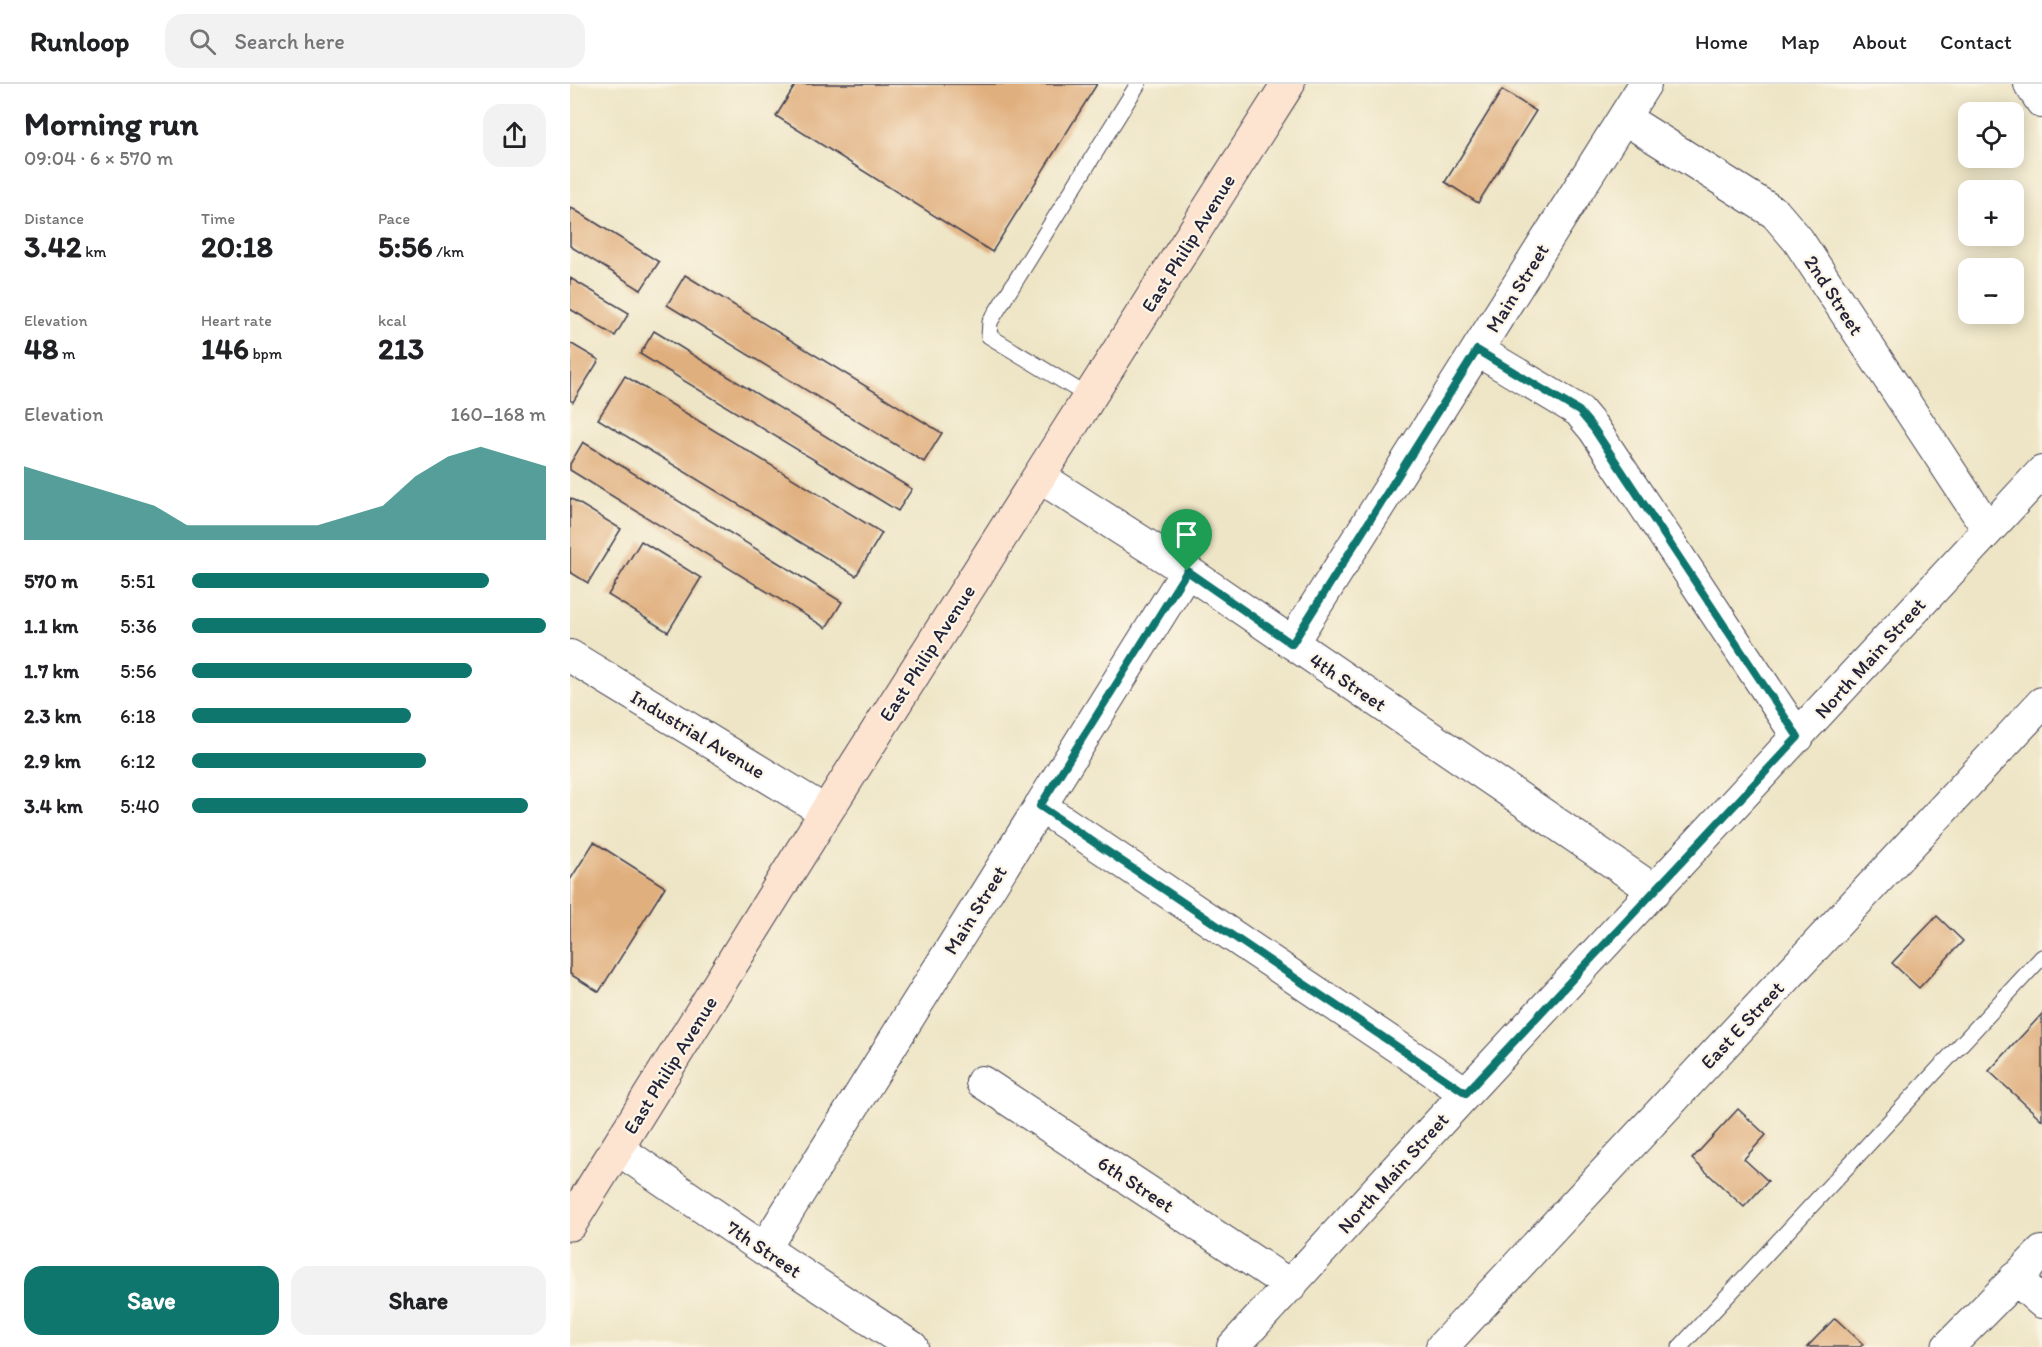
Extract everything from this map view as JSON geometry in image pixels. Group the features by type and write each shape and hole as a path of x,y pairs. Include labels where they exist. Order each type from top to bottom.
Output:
{"main road":[{"name":"East Philip Avenue","path":"570,1224 826,812 1091,398 1288,84"}],"street":[{"name":"Main Street","path":"1292,644 1645,84"},
{"path":"2030,84 2042,102"},
{"name":"2nd Street","path":"1624,118 1774,213 1798,240 1988,529"},
{"path":"1477,350 1579,411 1594,429 1798,737"},
{"name":"North Main Street","path":"1233,1347 2042,472"},
{"name":"4th Street","path":"1040,477 1187,571 1655,891"},
{"name":"Main Street","path":"764,1249 1187,571"},
{"name":"Industrial Avenue","path":"570,656 826,812"},
{"name":"East E Street","path":"1442,1347 2042,703"},
{"path":"1040,806 1466,1093"},
{"name":"6th Street","path":"982,1082 1291,1286"},
{"name":"7th Street","path":"618,1149 912,1347"},
{"path":"1948,1347 2042,1252"},
{"path":"2015,1278 2042,1302"}],"lane":[{"path":"1091,398 988,336 990,322 1138,84"},
{"path":"1680,1347 2042,957"}],"building":[{"path":"796,84 1097,84 992,252 776,116"},
{"path":"1502,90 1536,111 1478,203 1445,182"},
{"path":"570,207 659,262 641,290 570,246"},
{"path":"685,275 942,433 924,462 667,305"},
{"path":"570,278 629,313 615,336 570,309"},
{"path":"654,331 912,489 898,511 640,354"},
{"path":"570,343 599,360 573,402 570,400"},
{"path":"625,376 882,533 856,576 598,419"},
{"path":"583,442 842,602 826,628 570,470 570,464"},
{"path":"570,498 621,529 588,583 570,572"},
{"path":"641,541 701,578 668,632 608,595"},
{"path":"594,842 665,887 599,992 570,974 570,880"},
{"path":"1937,916 1963,941 1919,988 1892,963"},
{"path":"2042,1014 2042,1120 1989,1071"},
{"path":"1738,1109 1766,1135 1744,1159 1768,1181 1744,1207 1692,1159"},
{"path":"1835,1318 1863,1344 1860,1347 1807,1347"}],"route":[{"path":"1477,350 1579,411 1594,429 1798,737 1466,1093 1040,806 1187,571 1292,644 1477,350"}]}
